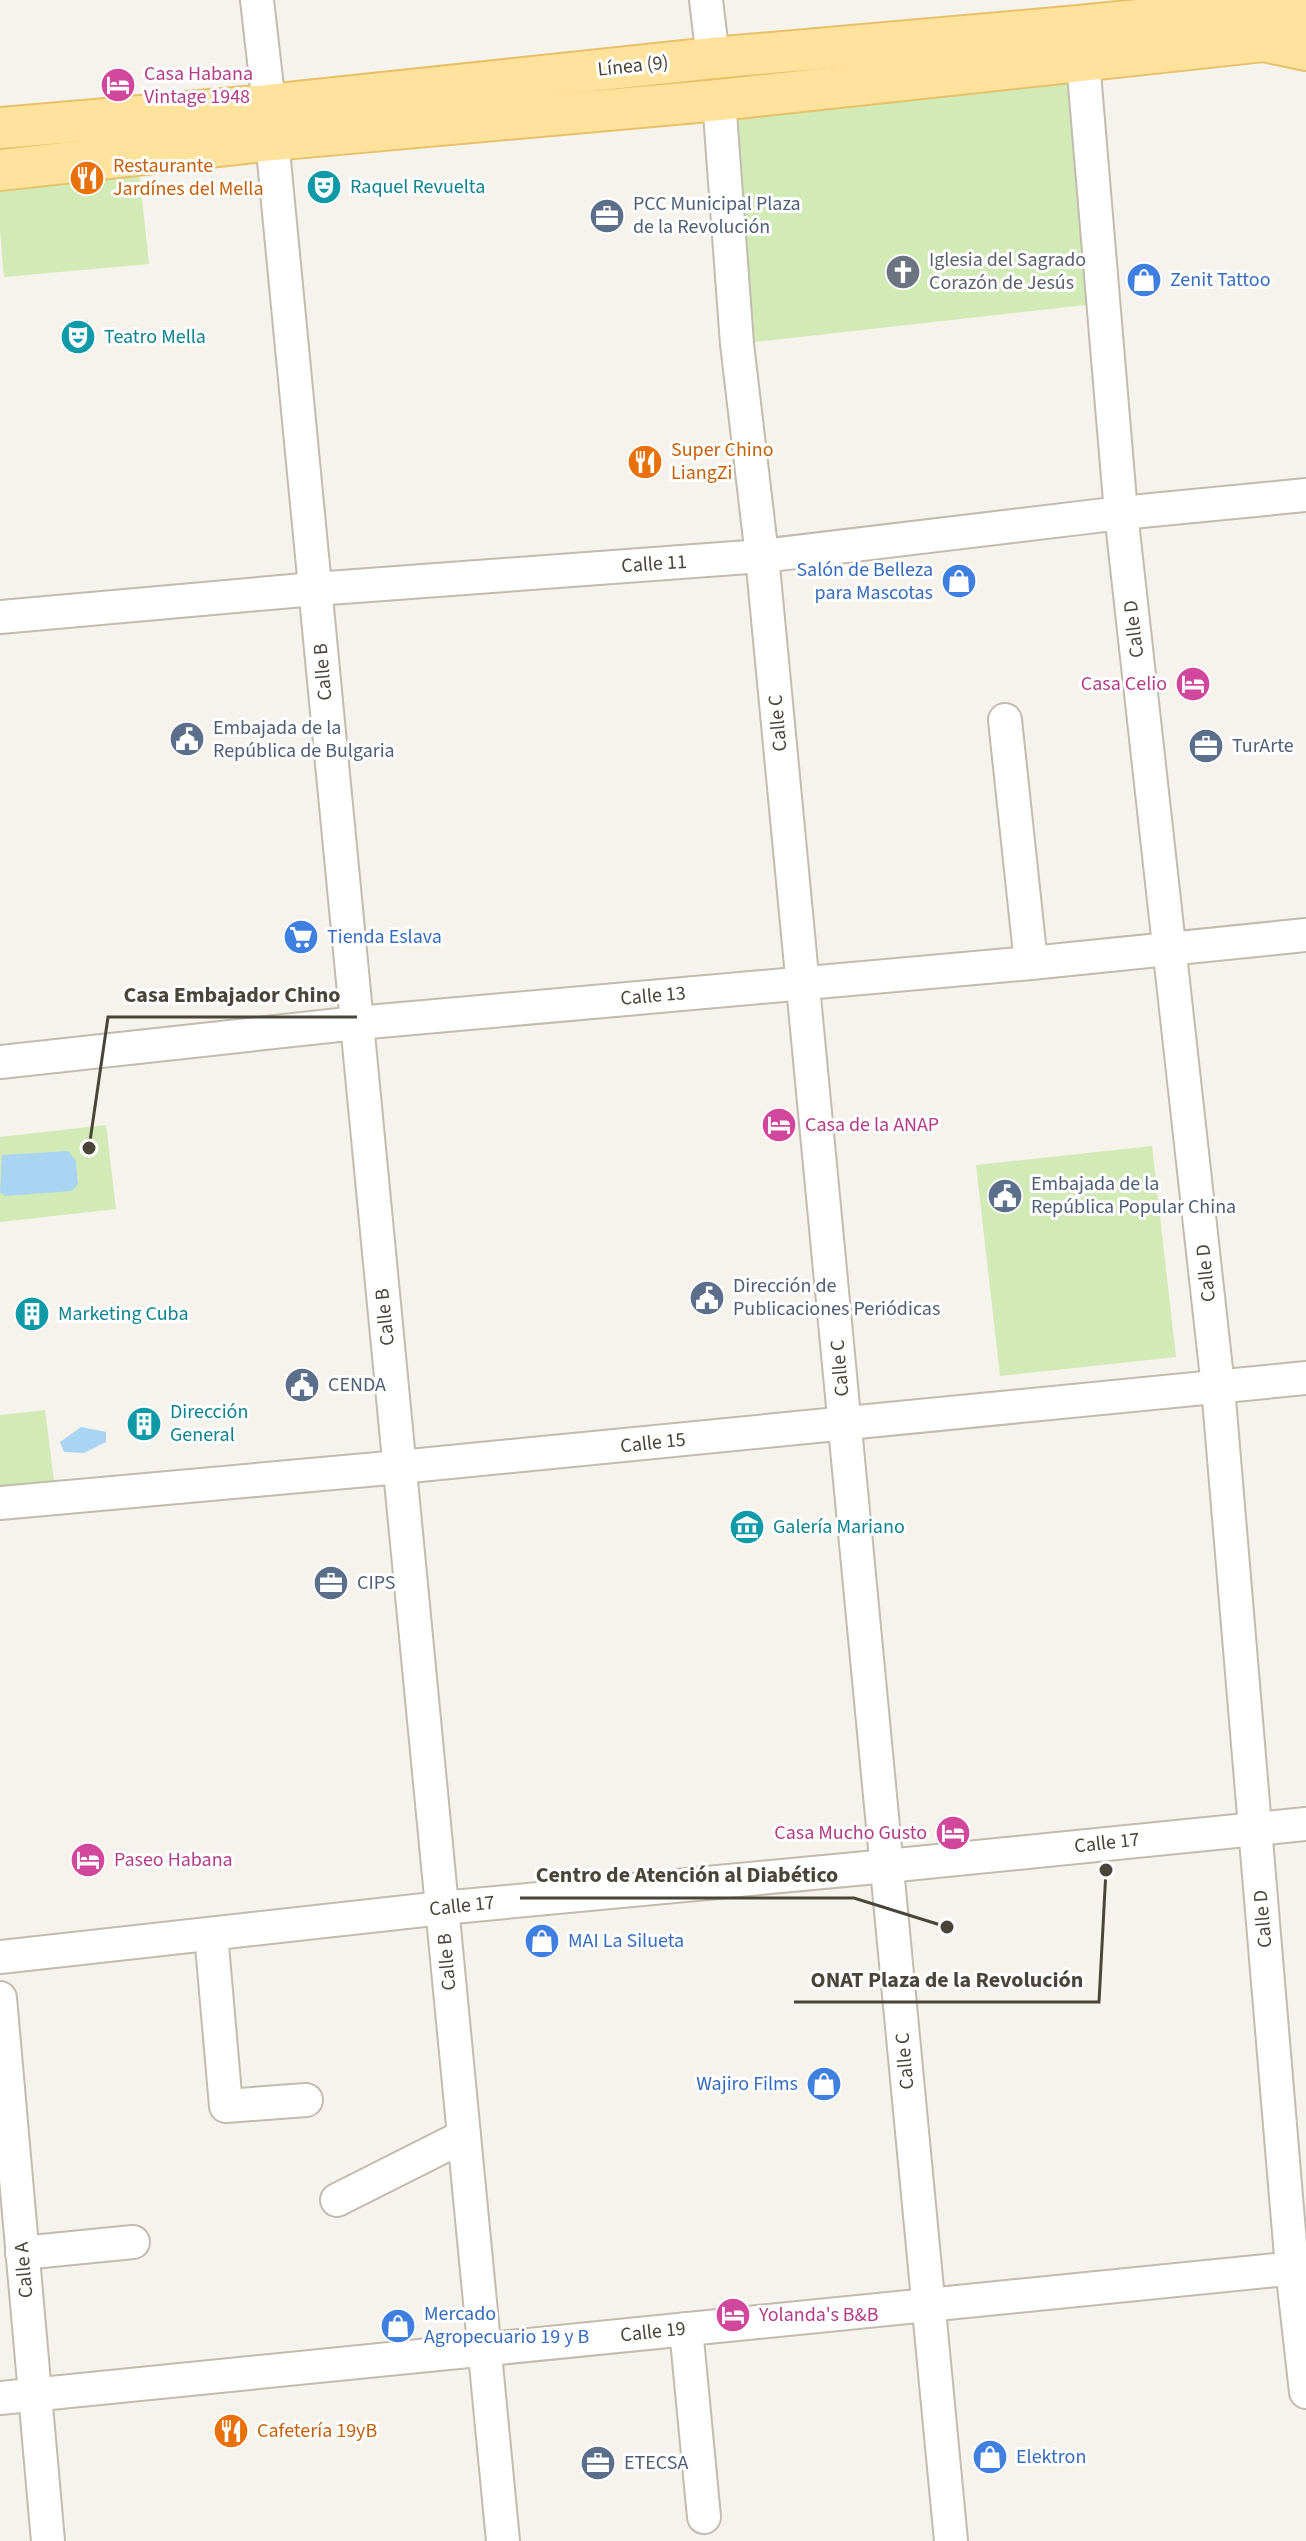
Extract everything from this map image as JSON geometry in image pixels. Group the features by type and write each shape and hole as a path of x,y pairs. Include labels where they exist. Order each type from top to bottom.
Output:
{"main road":[{"path":"1265,24 1306,15"},
{"name":"Línea (9)","path":"0,170 271,123 713,58 1079,29 1265,24"},
{"path":"1265,24 1306,50"},
{"name":"Línea (9)","path":"0,128 271,123 719,100 1079,29"}],"street":[{"name":"Calle B","path":"257,0 503,2541"},
{"path":"706,0 713,58"},
{"path":"1265,24 1306,1"},
{"name":"Calle D","path":"1079,29 1121,513 1218,1387 1255,1828 1299,2268 1306,2392"},
{"name":"Calle C","path":"719,100 737,344 762,556 951,2541"},
{"name":"Calle 11","path":"0,617 315,589 762,556 1121,513 1306,495"},
{"path":"1005,720 1031,963"},
{"name":"Calle 13","path":"0,1062 357,1023 1031,963 1306,935"},
{"name":"Calle 15","path":"0,1503 1306,1378"},
{"name":"Calle 17","path":"0,1957 442,1908 1306,1824"},
{"path":"211,1934 226,2106 306,2100"},
{"name":"Calle A","path":"0,1998 48,2541"},
{"path":"337,2200 464,2136"},
{"path":"22,2253 133,2242"},
{"name":"Calle 19","path":"0,2398 1299,2268"},
{"path":"686,2329 704,2517"}],"green space":[{"path":"1083,61 1104,303 737,344 719,100"},
{"path":"139,171 149,264 4,277 0,184"},
{"path":"106,1125 116,1209 0,1222 0,1137"},
{"path":"1152,1146 1176,1357 1000,1376 976,1165"},
{"path":"45,1410 54,1481 0,1487 0,1415"}],"water":[{"path":"68,1151 76,1161 78,1184 72,1191 5,1196 0,1192 2,1155"},
{"path":"81,1427 106,1432 106,1442 84,1453 64,1452 60,1442"}],"place":[{"name":"Casa Habana Vintage 1948","path":"118,85"},
{"name":"Restaurante Jardínes del Mella","path":"87,178"},
{"name":"Raquel Revuelta","path":"324,187"},
{"name":"PCC Municipal Plaza de la Revolución","path":"607,216"},
{"name":"Iglesia del Sagrado Corazón de Jesús","path":"903,272"},
{"name":"Zenit Tattoo","path":"1144,280"},
{"name":"Teatro Mella","path":"78,337"},
{"name":"Super Chino LiangZi","path":"645,462"},
{"name":"Salón de Belleza para Mascotas","path":"959,581"},
{"name":"Casa Celio","path":"1193,684"},
{"name":"Embajada de la República de Bulgaria","path":"187,739"},
{"name":"TurArte","path":"1206,746"},
{"name":"Tienda Eslava","path":"301,937"},
{"name":"Casa de la ANAP","path":"779,1125"},
{"name":"Casa Embajador Chino","path":"89,1148"},
{"name":"Embajada de la República Popular China","path":"1005,1196"},
{"name":"Dirección de Publicaciones Periódicas","path":"707,1298"},
{"name":"Marketing Cuba","path":"32,1314"},
{"name":"CENDA","path":"302,1385"},
{"name":"Dirección General","path":"144,1424"},
{"name":"Galería Mariano","path":"747,1527"},
{"name":"CIPS","path":"331,1583"},
{"name":"Casa Mucho Gusto","path":"953,1833"},
{"name":"Paseo Habana","path":"88,1860"},
{"name":"ONAT Plaza de la Revolución","path":"1106,1870"},
{"name":"Centro de Atención al Diabético","path":"947,1927"},
{"name":"MAI La Silueta","path":"542,1941"},
{"name":"Wajiro Films","path":"824,2084"},
{"name":"Yolanda's B&B","path":"733,2315"},
{"name":"Mercado Agropecuario 19 y B","path":"398,2326"},
{"name":"Cafetería 19yB","path":"231,2431"},
{"name":"Elektron","path":"990,2457"},
{"name":"ETECSA","path":"598,2463"}]}
